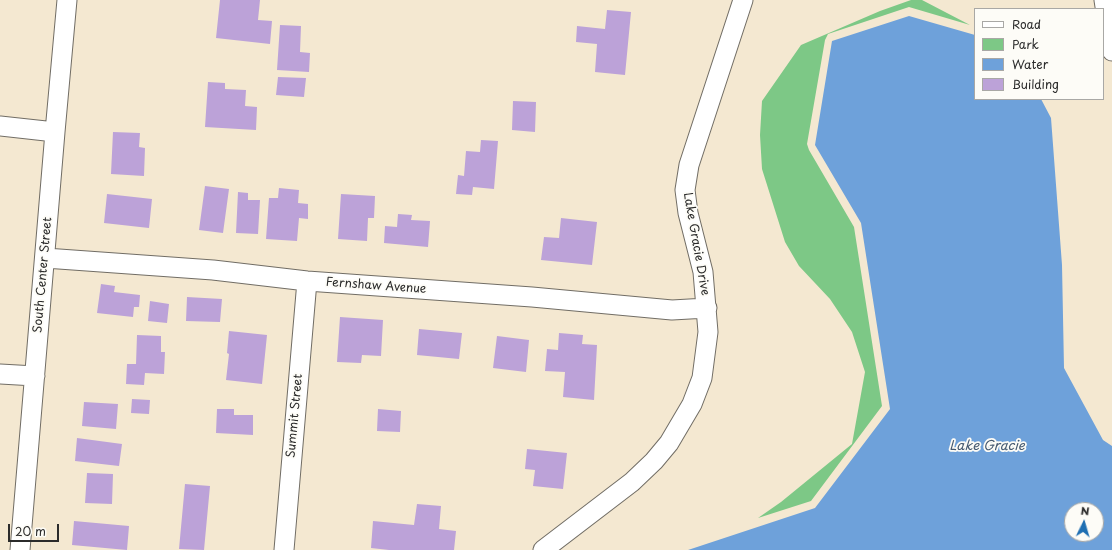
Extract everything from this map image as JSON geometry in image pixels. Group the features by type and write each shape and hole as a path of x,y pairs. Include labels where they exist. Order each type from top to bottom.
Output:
{"street":[{"name":"South Center Street","path":"20,550 55,132 68,0"},
{"name":"Lake Gracie Drive","path":"544,550 632,482 654,461 669,443 692,404 702,378 708,332 704,272 688,214 685,190 689,164 743,0"},
{"path":"1104,0 1112,51"},
{"path":"0,126 55,132"},
{"name":"Fernshaw Avenue","path":"45,258 213,270 307,281 532,297 672,310 707,308"},
{"name":"Summit Street","path":"284,550 307,281"},
{"path":"0,374 35,376"}],"green space":[{"path":"911,0 922,0 970,25 909,7 828,34 825,40 807,144 809,150 854,227 882,406 811,501 758,518 781,502 852,444 865,372 852,332 830,299 799,266 785,242 762,169 760,135 762,101 801,45 880,11"}],"water":[{"name":"Lake Gracie","path":"909,16 974,35 974,100 1042,100 1051,118 1062,265 1064,368 1103,440 1112,446 1112,550 688,550 815,508 890,409 861,223 815,145 832,41"}],"building":[{"path":"220,0 260,0 258,20 272,21 270,44 216,38"},
{"path":"607,10 631,12 625,75 595,72 597,44 576,42 577,26 605,29"},
{"path":"280,25 301,26 300,52 310,53 309,72 277,70"},
{"path":"278,77 306,78 304,97 276,95"},
{"path":"208,82 225,83 225,89 246,90 245,106 257,107 256,130 205,127"},
{"path":"513,101 536,102 535,132 512,130"},
{"path":"113,132 140,133 139,147 145,148 144,176 111,174"},
{"path":"481,140 498,141 494,189 473,187 472,195 456,194 458,175 464,176 466,151 480,152"},
{"path":"205,186 229,189 223,233 199,230"},
{"path":"279,188 299,190 298,203 308,204 308,219 299,218 297,241 266,239 269,198 278,198"},
{"path":"238,192 248,193 248,200 260,200 258,234 236,233"},
{"path":"107,194 152,199 149,228 104,223"},
{"path":"341,194 375,196 374,218 368,218 367,241 338,239"},
{"path":"398,214 412,215 411,220 430,221 428,247 384,243 385,226 397,227"},
{"path":"561,218 597,222 592,265 541,260 544,237 559,238"},
{"path":"101,284 115,286 114,292 140,295 139,307 134,307 133,317 97,313"},
{"path":"187,297 222,299 220,322 186,321"},
{"path":"150,301 169,304 167,323 148,321"},
{"path":"340,317 383,320 381,356 362,355 361,363 337,362"},
{"path":"419,329 462,333 459,359 417,355"},
{"path":"229,331 267,335 262,384 226,380 229,354 227,353"},
{"path":"559,333 583,335 582,344 597,345 594,400 563,397 565,372 545,371 547,349 558,350"},
{"path":"137,335 161,336 161,352 165,352 164,374 145,373 144,385 126,384 127,364 136,364"},
{"path":"497,336 529,340 526,372 493,368"},
{"path":"132,399 150,400 149,414 131,413"},
{"path":"84,402 118,404 116,429 82,426"},
{"path":"217,409 234,409 234,415 253,415 253,435 216,433"},
{"path":"378,409 401,411 400,432 377,431"},
{"path":"77,438 122,444 119,466 75,461"},
{"path":"527,449 567,453 563,489 533,486 535,470 525,469"},
{"path":"87,473 113,474 112,504 85,503"},
{"path":"185,484 210,486 204,550 179,549"},
{"path":"417,504 441,506 439,529 456,531 454,550 389,550 371,548 373,521 414,525"},
{"path":"74,521 129,526 127,550 72,545"}]}
